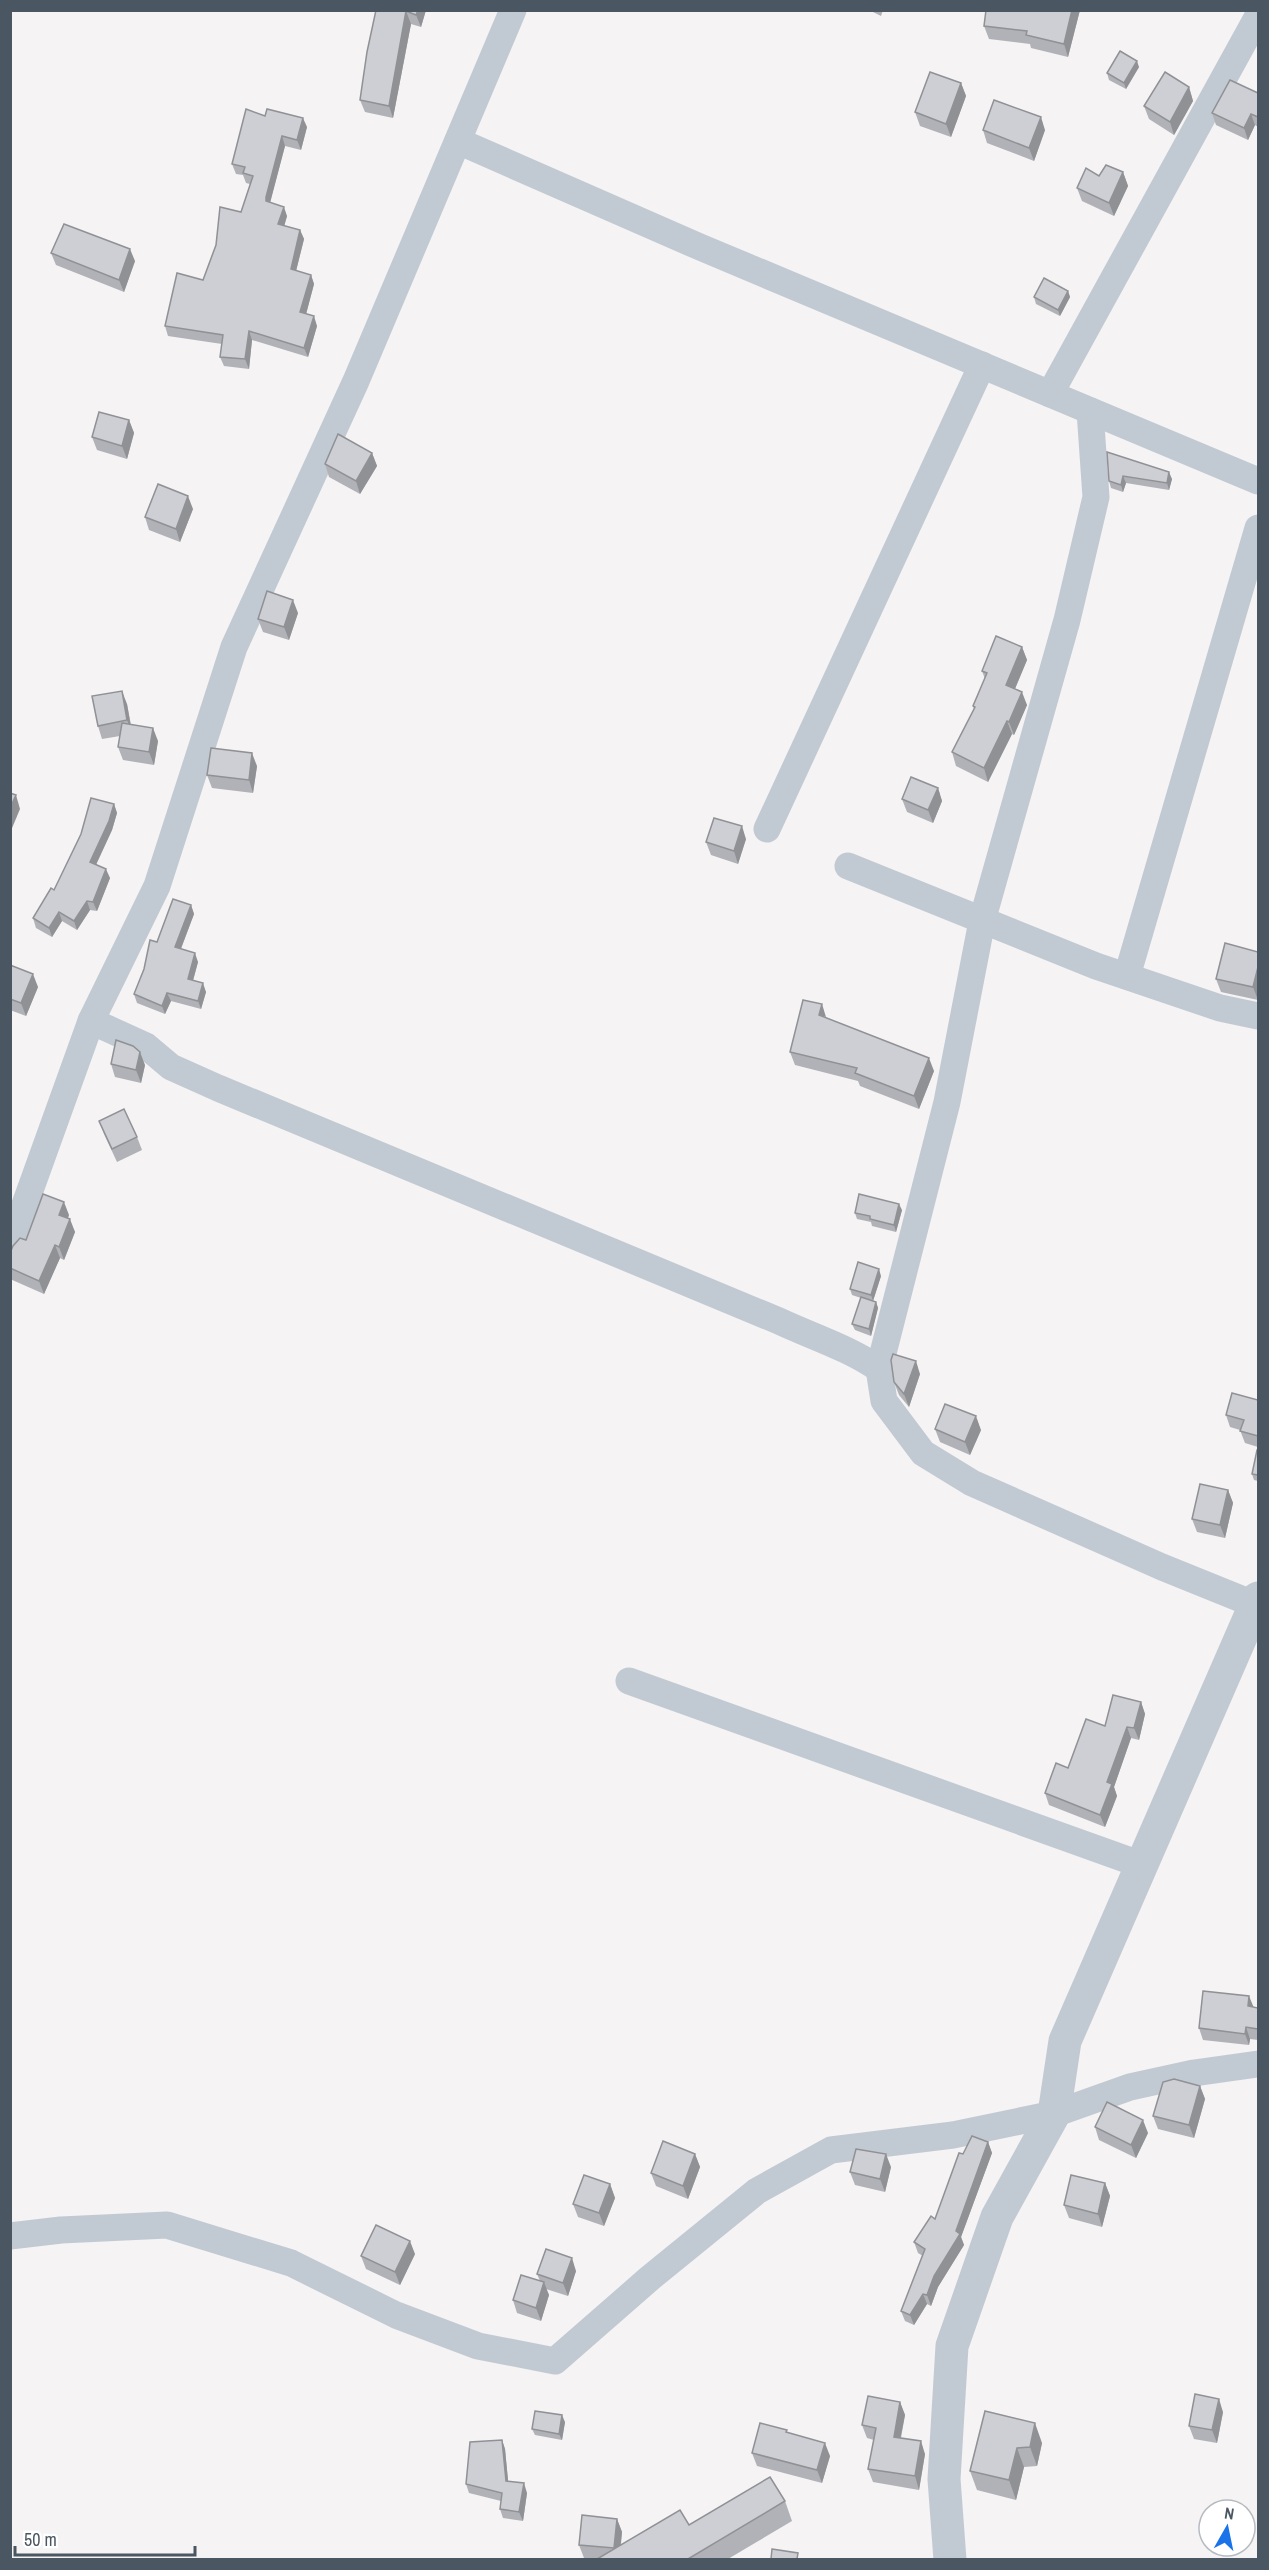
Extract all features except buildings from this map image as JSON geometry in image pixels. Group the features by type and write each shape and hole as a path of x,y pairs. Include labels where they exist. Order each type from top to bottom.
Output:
{"street":[{"path":"10,1246 91,1021 157,886 234,647 356,381 513,10"},
{"path":"1050,394 1258,16"},
{"path":"458,141 1258,482"},
{"path":"766,829 982,365"},
{"path":"950,2559 944,2479 952,2346 998,2217 1054,2114 1065,2041 1257,1602 1162,1567 972,1483 923,1453 884,1401 879,1369 947,1102 982,921 1067,620 1096,497 1090,411"},
{"path":"1127,976 1258,528"},
{"path":"848,867 1127,976 1220,1008 1258,1016"},
{"path":"91,1021 146,1046 171,1066 218,1088 858,1354 879,1369"},
{"path":"629,1681 1142,1865"},
{"path":"10,2236 61,2230 166,2225 291,2263 396,2315 478,2346 555,2361 650,2278 757,2191 831,2150 953,2135 1054,2114 1130,2087 1194,2073 1258,2064"}]}
